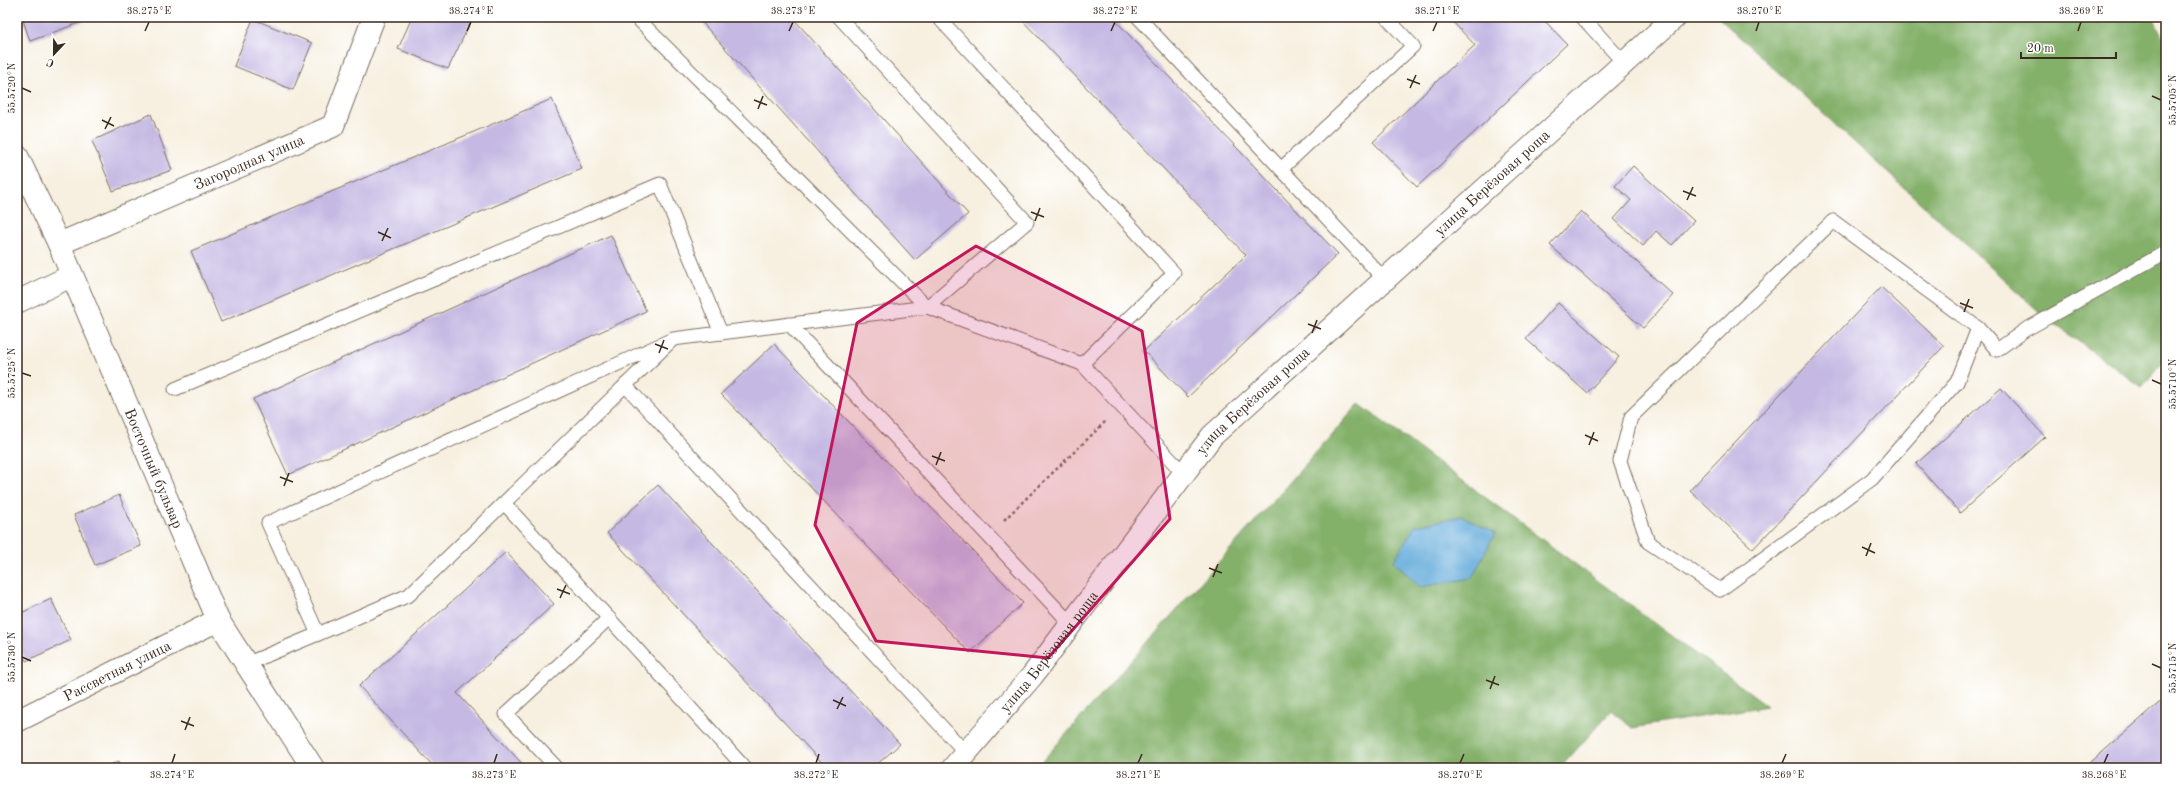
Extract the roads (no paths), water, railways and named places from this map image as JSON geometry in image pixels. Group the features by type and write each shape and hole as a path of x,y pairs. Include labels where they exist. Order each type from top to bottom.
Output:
{"street":[{"name":"Загородная улица","path":"59,244 332,126 374,17"},
{"name":"улица Берёзовая роща","path":"960,761 1032,676 1212,436 1675,17"},
{"name":"Восточный бульвар","path":"17,156 59,244 71,276 218,620 312,768"},
{"path":"17,302 71,276"},
{"name":"Рассветная улица","path":"17,721 218,620"}],"lane":[{"path":"636,17 927,307 1082,364 1184,474"},
{"path":"318,634 268,523 673,339 927,307 1027,222 839,17"},
{"path":"938,17 1174,273 1082,364"},
{"path":"1138,17 1385,280"},
{"path":"1281,169 1413,46 1386,17"},
{"path":"1582,17 1624,63"},
{"path":"175,389 660,184 721,333"},
{"path":"1978,328 1957,382 1872,479 1720,590 1648,542 1620,461 1631,417 1833,221 1978,328 1997,350 2025,330 2166,252"},
{"path":"789,324 1071,624"},
{"path":"246,664 409,595 673,339"},
{"path":"625,385 960,761"},
{"path":"504,502 744,768"},
{"path":"557,768 506,714 609,618"}],"water":[{"path":"1462,516 1495,533 1472,578 1420,587 1394,561 1415,526"}]}
